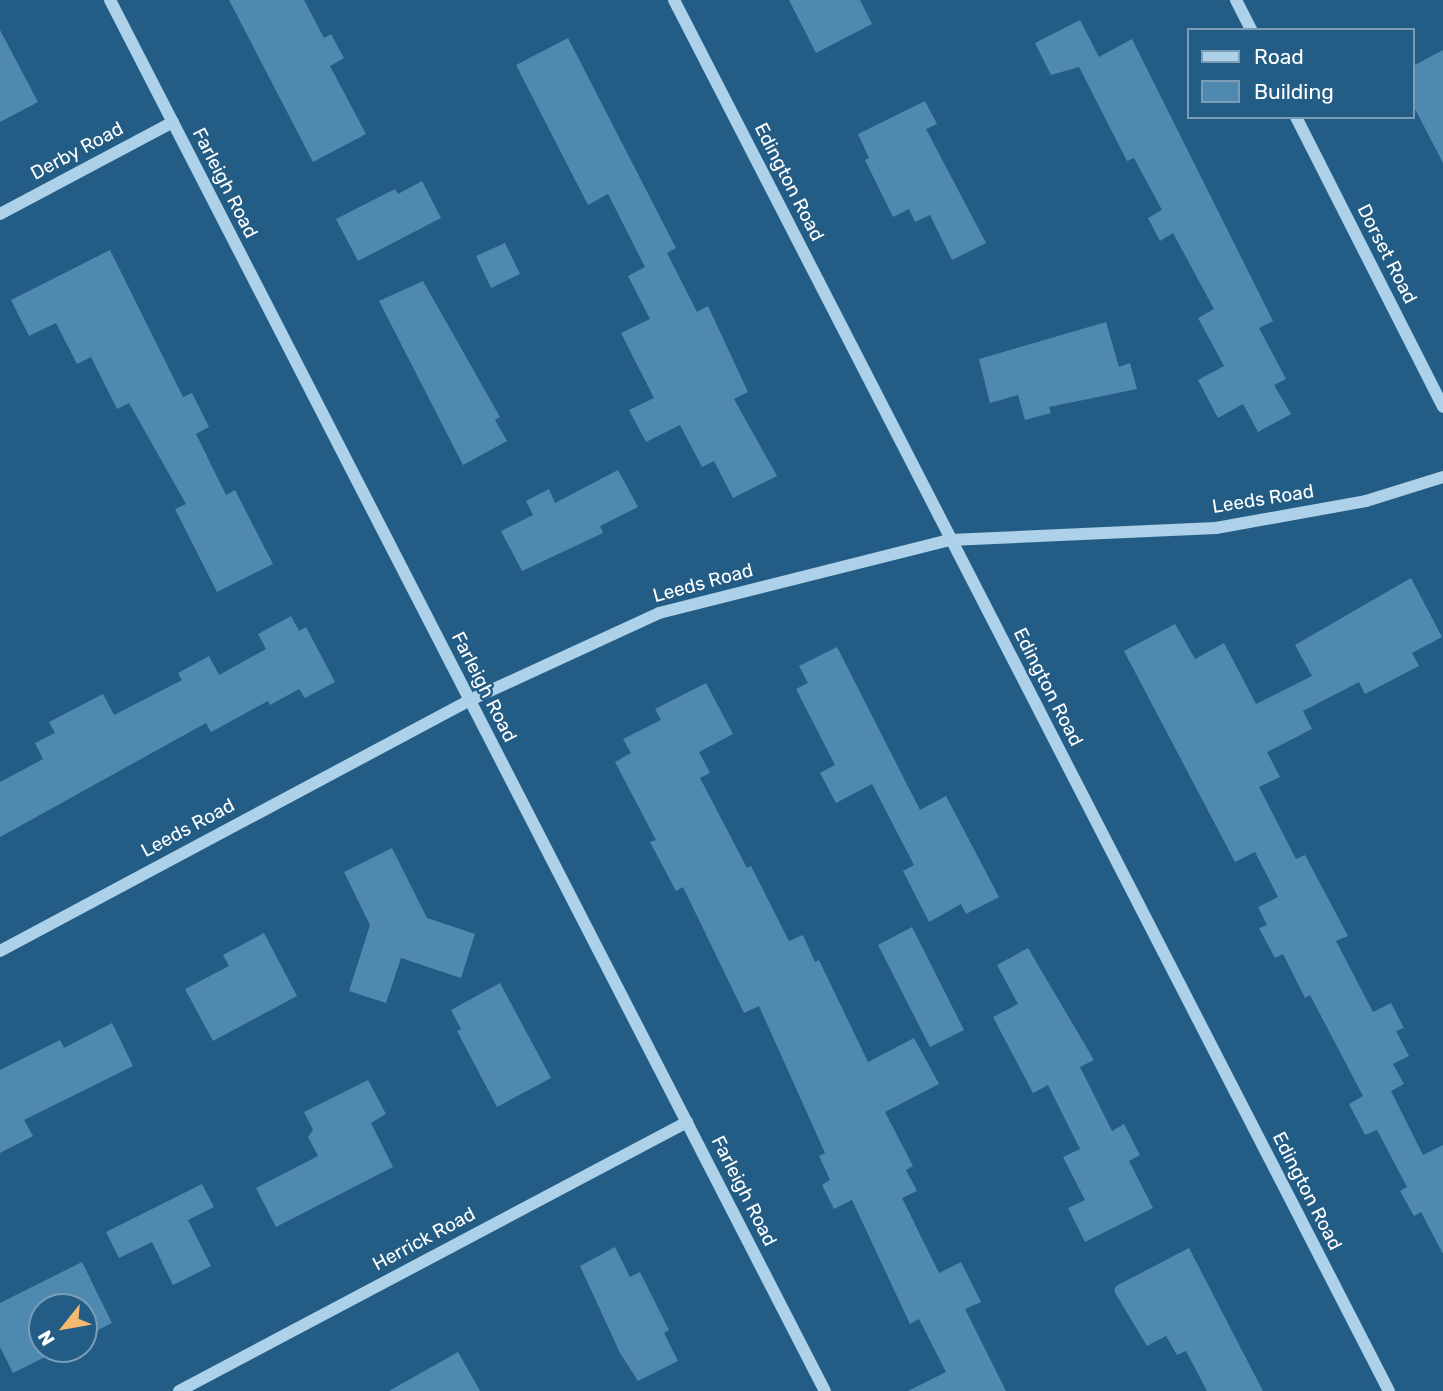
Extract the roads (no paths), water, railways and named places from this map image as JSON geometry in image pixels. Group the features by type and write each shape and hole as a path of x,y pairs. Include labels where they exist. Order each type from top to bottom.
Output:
{"street":[{"name":"Farleigh Road","path":"110,0 825,1391"},
{"name":"Edington Road","path":"674,0 1389,1391"},
{"path":"1236,0 1250,28"},
{"name":"Dorset Road","path":"1297,119 1443,407"},
{"name":"Derby Road","path":"0,214 173,122"},
{"name":"Leeds Road","path":"0,951 470,700 659,613 950,540 1216,528 1366,502 1443,477"},
{"name":"Herrick Road","path":"178,1391 687,1122"}]}
